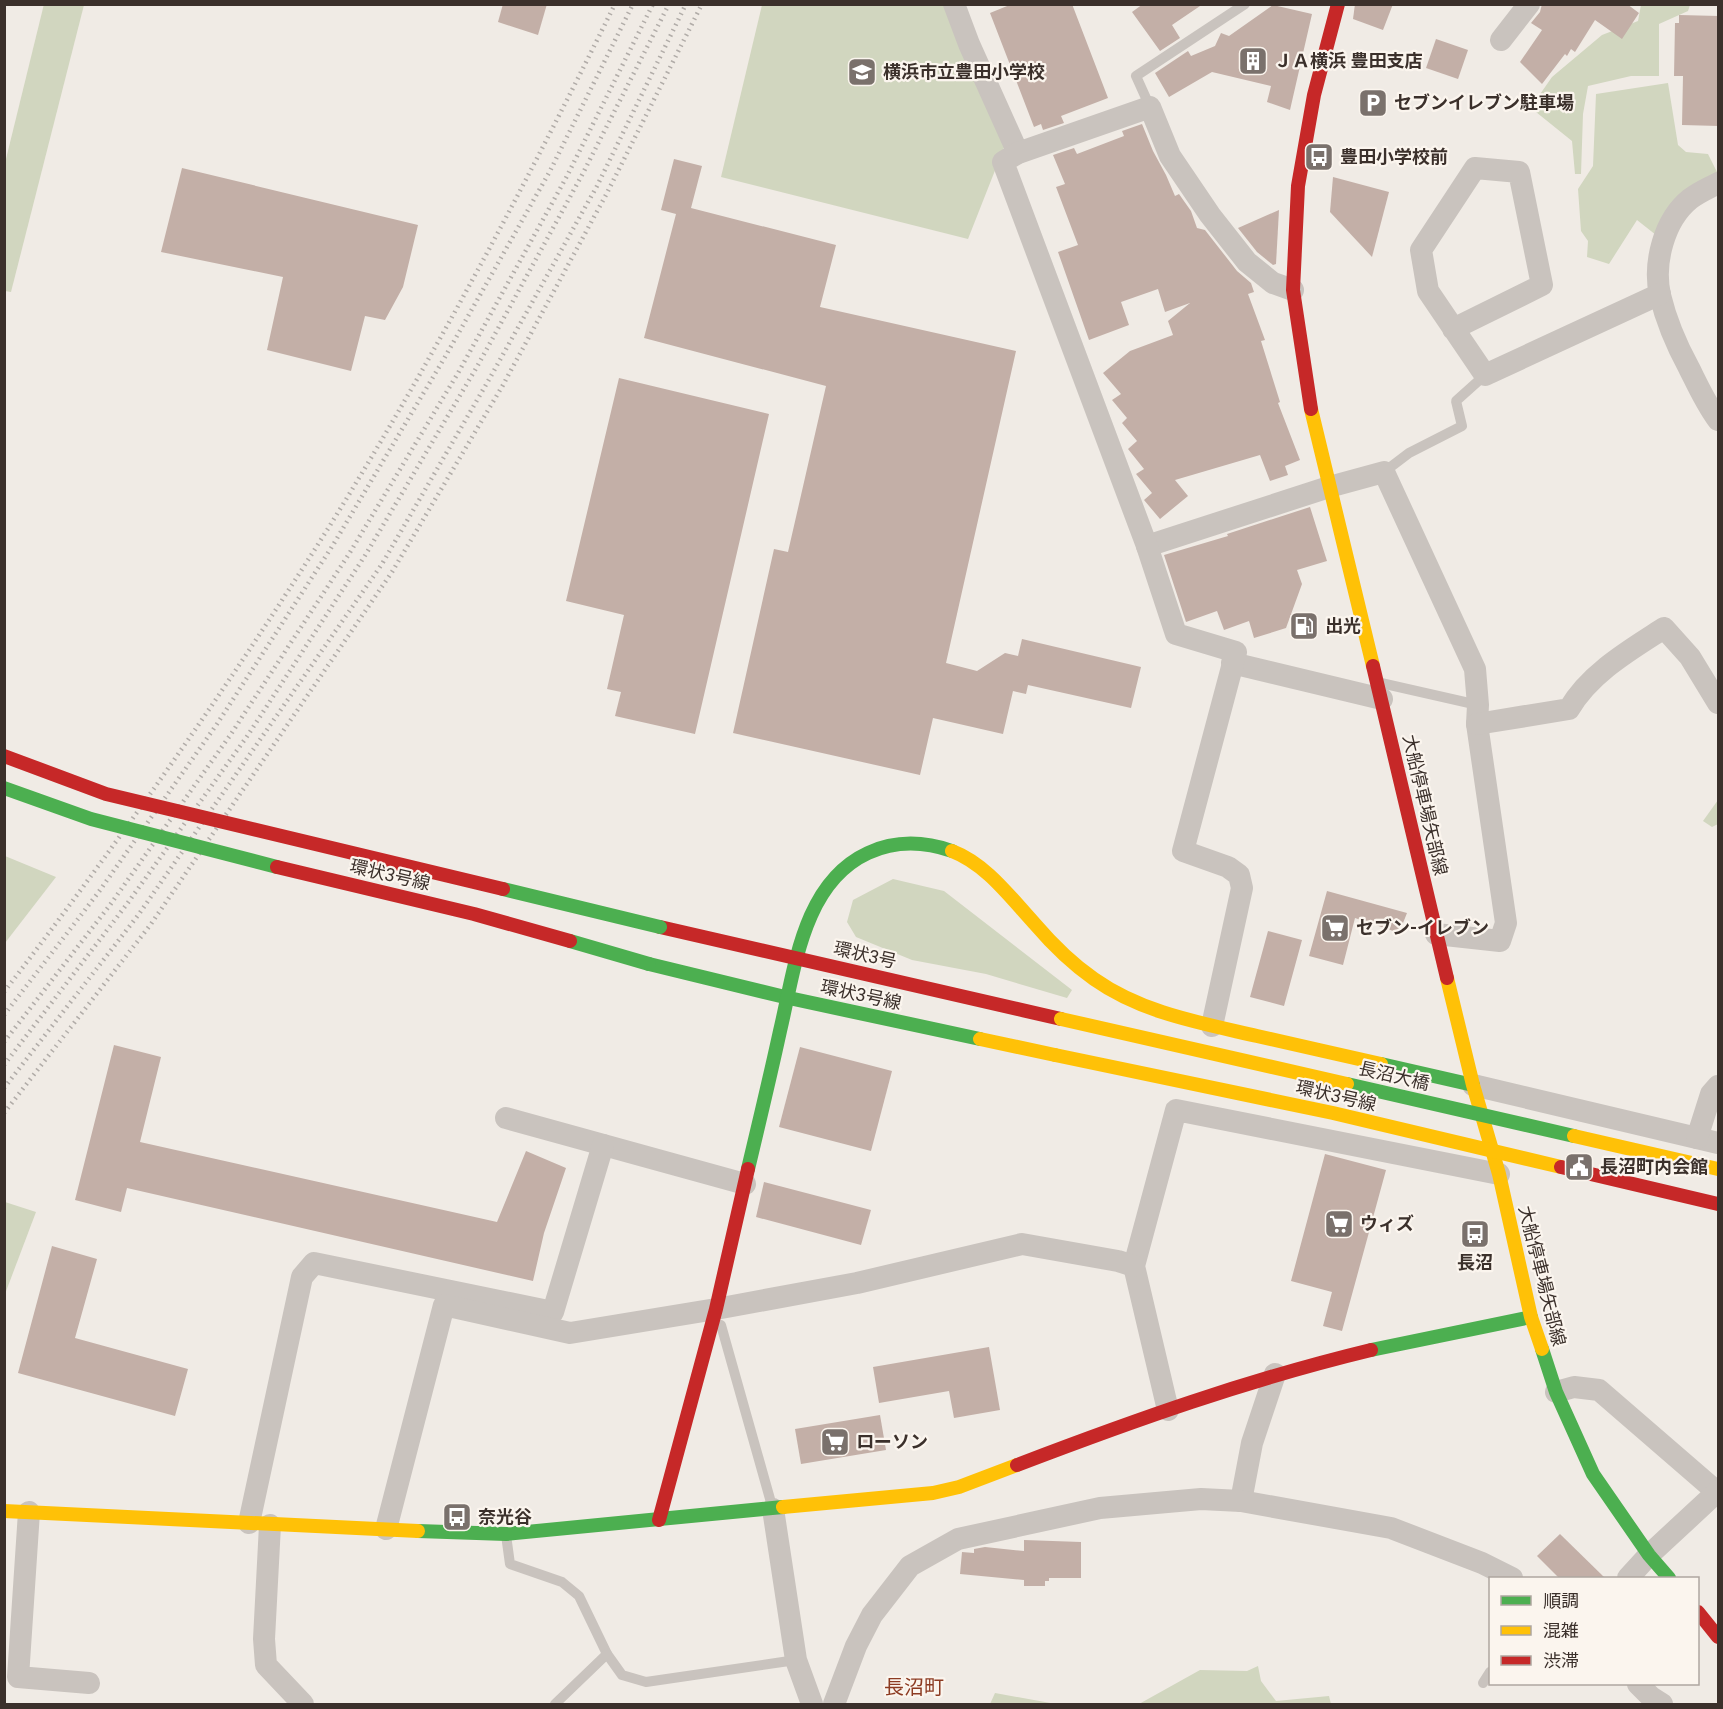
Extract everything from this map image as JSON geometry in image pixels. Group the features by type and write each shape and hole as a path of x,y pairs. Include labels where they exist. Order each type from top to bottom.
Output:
{"street":[{"path":"954,4 969,44 1018,153"},
{"path":"1501,40 1529,4"},
{"name":"大船停車場矢部線","path":"1334,8 1314,95 1298,186 1293,290 1309,400 1473,1085 1499,1174 1531,1317 1556,1392 1593,1474 1649,1555 1668,1577"},
{"path":"1212,1026 1242,888 1239,875 1228,867 1183,851 1236,652 1176,634 1147,546 1003,162 1018,153 1150,107 1170,156 1210,215 1247,262 1273,283 1293,290"},
{"path":"1453,329 1542,285 1519,172 1475,168 1421,250 1428,291 1453,329 1485,375 1660,294"},
{"path":"1719,183 1689,200 1671,223 1659,257 1660,294 1680,352 1710,409 1719,420"},
{"path":"1147,546 1329,487 1384,472 1475,669 1478,715 1506,923 1500,941 1437,934"},
{"path":"1478,715 1569,709 1578,693 1619,657 1664,628 1690,657 1719,703"},
{"path":"1232,663 1380,691"},
{"name":"環状3号線","path":"4,756 106,794 660,927"},
{"name":"環状3号線","path":"4,788 102,822 229,856 474,914 649,964 789,998 1333,1113 1719,1204"},
{"path":"659,1520 716,1309 797,958 816,903 829,882 861,855 885,846 925,843 966,857 991,877 1053,944 1092,978 1120,995 1152,1008 1212,1026 1708,1140 1711,1094 1719,1086"},
{"name":"環状3号","path":"660,927 1061,1020"},
{"name":"長沼大橋","path":"1061,1020 1719,1169"},
{"path":"1168,1410 1134,1266 1176,1110 1499,1174"},
{"path":"506,1118 745,1184"},
{"path":"303,1704 266,1665 259,1524 302,1277 314,1263 553,1312 603,1146"},
{"path":"386,1529 444,1305 570,1333 857,1283 1022,1244 1118,1261 1134,1266"},
{"path":"4,1511 506,1534 933,1493 959,1487 1168,1410 1275,1374 1404,1342 1531,1317"},
{"path":"1241,1502 1252,1443 1275,1374"},
{"path":"1556,1392 1574,1387 1599,1390 1718,1492 1649,1555 1629,1577"},
{"path":"834,1704 856,1646 872,1615 910,1566 958,1539 1100,1508 1201,1499 1241,1502 1391,1528 1482,1563 1510,1577"},
{"path":"773,1509 795,1660 812,1704"},
{"path":"29,1512 18,1677 89,1683"},
{"path":"1699,1613 1719,1636"},
{"path":"1640,1685 1651,1697 1662,1704"}],"lane":[{"path":"1150,107 1136,76 1245,4"},
{"path":"1384,472 1409,453 1462,426 1456,400 1485,375"},
{"path":"1380,691 1478,715"},
{"path":"716,1309 773,1509"},
{"path":"506,1534 510,1564 562,1582 579,1596 606,1654 622,1675 646,1682 795,1660"},
{"path":"555,1704 606,1654"},
{"path":"1483,1683 1489,1675"}],"green space":[{"path":"44,4 84,5 11,292 5,291 5,163"},
{"name":"横浜市立豊田小学校","path":"762,5 951,5 1007,140 968,239 721,177"},
{"path":"1641,5 1690,5 1688,11 1659,24 1659,76 1631,76 1588,86 1583,114 1581,174 1575,174 1572,141 1536,112 1536,100 1552,77 1602,35 1638,21"},
{"path":"1668,83 1678,145 1686,152 1708,154 1718,174 1656,235 1637,220 1609,264 1587,257 1588,241 1581,231 1578,189 1593,166 1596,94"},
{"path":"1718,800 1718,824 1712,827 1703,821"},
{"path":"5,856 56,877 5,943"},
{"path":"893,879 944,891 1072,990 1067,998 986,974 912,960 856,937 847,922 853,900"},
{"path":"4,1202 36,1212 5,1294"},
{"path":"1258,1666 1261,1681 1276,1701 1329,1696 1331,1704 1139,1704 1200,1670 1247,1671"},
{"path":"995,1693 1056,1704 990,1704"}],"building":[{"path":"503,4 547,4 538,35 498,22"},
{"path":"1012,4 1072,4 1108,98 1061,116 1064,123 1043,130 1041,124 1034,127 990,13"},
{"path":"1143,4 1203,4 1172,25 1180,38 1160,51 1132,12"},
{"path":"1355,4 1393,4 1383,30 1353,19"},
{"path":"1542,4 1627,4 1639,13 1622,39 1595,20 1575,52 1571,49 1567,56 1565,54 1542,84 1520,62 1542,30 1531,23 1540,12"},
{"name":"ＪＡ横浜 豊田支店","path":"1273,5 1312,14 1290,110 1267,102 1271,86 1212,72 1169,97 1155,73 1188,51 1191,56 1215,46 1221,33 1229,36"},
{"path":"1679,15 1719,16 1719,126 1682,125 1683,76 1674,76 1675,23 1679,23"},
{"path":"1436,39 1468,50 1458,79 1426,68"},
{"path":"1142,124 1175,196 1179,194 1191,211 1197,228 1205,230 1237,271 1251,283 1254,292 1248,294 1265,340 1261,341 1280,402 1278,403 1300,460 1285,466 1288,475 1270,481 1260,455 1175,480 1188,496 1160,519 1144,500 1152,493 1136,474 1144,469 1128,449 1137,441 1122,423 1127,418 1112,400 1121,394 1103,373 1130,351 1173,335 1168,321 1190,303 1165,312 1158,289 1121,302 1129,325 1089,340 1058,252 1078,245 1056,187 1065,184 1053,155 1074,148 1077,154 1124,136 1122,131"},
{"path":"674,159 702,166 691,208 836,245 820,307 1016,351 946,663 977,671 1005,653 1018,656 1022,639 1141,667 1131,708 1028,685 1026,694 1013,691 1003,734 933,718 920,775 733,733 774,549 788,552 826,386 644,338 676,214 661,210"},
{"path":"182,168 418,225 403,287 385,320 365,316 351,371 267,350 283,277 161,252"},
{"path":"1333,177 1389,192 1372,257 1330,212"},
{"path":"1279,210 1276,264 1273,265 1257,252 1238,228"},
{"path":"619,378 769,414 695,734 615,716 621,692 607,689 624,615 566,601"},
{"path":"1310,507 1327,561 1297,570 1302,584 1286,628 1254,638 1249,621 1224,630 1217,611 1186,622 1164,555 1228,536 1227,534"},
{"name":"セブン-イレブン","path":"1327,891 1407,913 1399,933 1355,918 1343,965 1309,956"},
{"path":"1268,931 1302,940 1284,1006 1250,997"},
{"path":"114,1045 161,1057 140,1142 497,1222 526,1151 566,1168 544,1233 533,1281 127,1188 121,1212 75,1200"},
{"path":"800,1047 892,1071 871,1151 779,1127"},
{"path":"1325,1154 1386,1170 1342,1331 1323,1326 1332,1292 1291,1281"},
{"path":"764,1182 871,1210 861,1245 756,1217"},
{"path":"52,1246 97,1259 75,1338 188,1369 175,1416 18,1373"},
{"path":"989,1347 1000,1410 954,1418 949,1391 879,1403 873,1367"},
{"path":"880,1415 886,1450 801,1464 795,1429"},
{"path":"1560,1534 1604,1577 1558,1577 1537,1556"},
{"path":"1024,1540 1081,1542 1081,1578 1049,1578 1049,1581 1045,1581 1045,1586 1024,1586 1024,1580 960,1574 962,1552 974,1553 974,1549 985,1547 1024,1551"}],"railway":[{"path":"4,992 172,763 252,646 329,527 406,399 478,269 615,4"},
{"path":"4,1015 98,893 217,724 333,545 445,357 550,171 633,4"},
{"path":"4,1042 110,905 231,734 349,554 458,373 567,176 653,4"},
{"path":"4,1065 127,904 248,735 366,554 478,365 582,175 669,4"},
{"path":"4,1088 139,914 382,564 597,186 686,4"},
{"path":"4,1113 151,924 392,572 503,385 607,193 702,4"}],"traffic: fast":[{"path":"4,788 91,819 277,867"},
{"path":"748,1169 797,955 805,930 829,885 846,867 878,849 910,843 931,845 952,851"},
{"path":"503,889 660,927"},
{"path":"570,941 649,964"},
{"path":"649,964 789,998 980,1039"},
{"path":"1381,1064 1473,1085"},
{"path":"1347,1084 1574,1136"},
{"path":"1371,1350 1531,1317"},
{"path":"1542,1349 1556,1392 1593,1474 1649,1555 1668,1577"},
{"path":"418,1531 506,1534 783,1507"}],"traffic: slow":[{"path":"1311,409 1373,666"},
{"path":"952,851 987,873 1055,946 1077,966 1112,991 1152,1009 1193,1021 1381,1064"},
{"path":"1447,978 1473,1085 1499,1174 1531,1317 1542,1349"},
{"path":"1061,1019 1347,1084"},
{"path":"980,1039 1055,1055"},
{"path":"1055,1055 1333,1113 1561,1167"},
{"path":"1574,1136 1718,1169"},
{"path":"783,1507 933,1493 959,1487 1017,1465"},
{"path":"4,1511 418,1531"}],"traffic: jam":[{"path":"1311,409 1293,290 1298,186 1314,95 1338,4"},
{"path":"1373,666 1447,978"},
{"path":"4,756 106,794 503,889"},
{"path":"277,867 474,914 570,941"},
{"path":"660,927 1061,1019"},
{"path":"1561,1167 1718,1204"},
{"path":"659,1520 716,1309 748,1169"},
{"path":"1017,1465 1192,1402 1280,1374 1371,1350"},
{"path":"1699,1613 1718,1637"}],"place":[{"name":"ＪＡ横浜 豊田支店","path":"1253,61"},
{"name":"横浜市立豊田小学校","path":"862,72"},
{"name":"セブンイレブン駐車場","path":"1373,103"},
{"name":"豊田小学校前","path":"1319,157"},
{"name":"出光","path":"1304,626"},
{"name":"セブン-イレブン","path":"1335,928"},
{"name":"長沼町内会館","path":"1579,1167"},
{"name":"ウィズ","path":"1339,1224"},
{"name":"長沼","path":"1475,1234"},
{"name":"ローソン","path":"835,1442"},
{"name":"奈光谷","path":"457,1517"}],"district":[{"name":"長沼町","path":"914,1687"}]}
